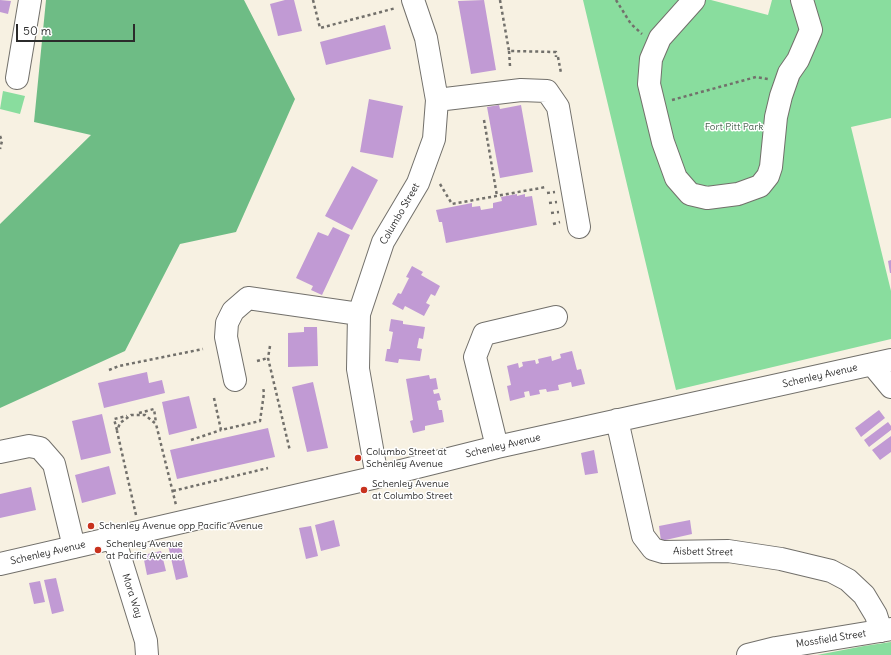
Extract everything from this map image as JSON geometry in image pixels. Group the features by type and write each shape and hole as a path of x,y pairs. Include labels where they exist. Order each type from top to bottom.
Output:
{"street":[{"path":"17,78 30,0"},
{"path":"694,0 660,38 651,59 649,84 663,142 676,178 690,194 707,198 738,194 760,186 768,176 771,167 776,117 784,87 811,30 802,0"},
{"name":"Columbo Street","path":"377,477 358,369 359,314 382,242 418,183 424,168 434,138 437,100 426,38 405,4"},
{"path":"437,100 521,90 547,91 558,107 579,227"},
{"path":"235,380 226,337 227,323 234,311 248,298 359,314"},
{"path":"497,447 475,357 484,334 556,316"},
{"path":"882,362 891,387"},
{"name":"Schenley Avenue","path":"0,564 377,477 497,447 882,362"},
{"name":"Aisbett Street","path":"617,420 642,536 652,549 663,552 728,551 781,559 831,571 848,580 864,595 886,630"},
{"path":"0,452 29,446 40,448 54,464 74,548"},
{"name":"Mora Way","path":"114,538 146,641 146,655"},
{"name":"Mossfield Street","path":"748,655 776,648 886,630"}],"path":[{"path":"313,0 320,28 405,4"},
{"path":"500,0 509,51 510,66"},
{"path":"616,0 631,24 650,41 654,52"},
{"path":"509,51 556,52 561,73"},
{"path":"654,104 756,78 766,78 784,87"},
{"path":"484,120 497,196"},
{"path":"0,136 2,141 0,149"},
{"path":"440,184 452,204 546,187"},
{"path":"270,346 268,358 290,451"},
{"path":"109,370 120,366 203,348"},
{"path":"256,361 268,358"},
{"path":"191,440 220,430 260,421 264,393 263,388"},
{"path":"214,398 220,430"},
{"path":"137,519 114,419 154,409 156,424 177,510"},
{"path":"138,414 152,418 156,424"},
{"path":"117,431 120,423 131,415"},
{"path":"172,491 268,468"}],"green space":[{"path":"46,0 244,0 295,99 236,232 180,244 125,351 0,408 0,224 91,135 34,122"},
{"name":"Fort Pitt Park","path":"583,0 711,0 768,15 772,0 891,0 891,118 851,127 891,291 891,339 676,390"},
{"path":"3,91 25,96 20,114 0,109"},
{"path":"891,642 891,655 817,655 864,646"}],"building":[{"path":"0,0 11,1 8,14 0,12"},
{"path":"285,0 294,0 302,31 278,36 270,4"},
{"path":"484,0 496,70 471,74 458,1"},
{"path":"385,25 391,49 326,65 320,42"},
{"path":"369,99 403,106 393,158 360,152"},
{"path":"499,105 500,109 521,105 533,172 500,178 487,107"},
{"path":"352,166 378,180 352,230 325,216"},
{"path":"517,194 517,196 525,194 525,197 532,196 537,225 446,243 442,222 439,222 436,210 472,203 472,207 480,206 481,210 493,208 493,203 502,201 501,197"},
{"path":"333,227 350,235 322,295 311,290 313,286 296,278 318,232 328,236"},
{"path":"891,260 891,273 890,273 888,261"},
{"path":"412,266 423,272 421,275 440,286 435,296 431,294 426,303 430,305 424,316 405,306 403,310 392,304 398,293 401,294 409,278 406,277"},
{"path":"391,319 403,321 403,324 425,327 423,339 419,338 417,348 422,349 420,361 399,359 398,363 385,361 387,349 390,349 393,332 389,331"},
{"path":"304,327 317,327 318,366 288,367 288,333 304,332"},
{"path":"572,351 577,370 581,369 585,384 572,387 571,382 558,385 559,390 547,392 546,389 539,390 540,394 530,396 529,391 524,392 525,397 510,401 507,386 511,385 507,366 518,363 519,368 523,366 522,362 535,360 536,364 539,363 538,359 551,356 552,361 561,358 560,354"},
{"path":"147,372 149,383 162,380 165,393 104,408 98,383"},
{"path":"429,375 430,379 436,378 438,389 433,390 434,394 439,393 441,400 437,401 439,410 442,410 444,422 425,426 425,430 413,433 410,421 413,420 406,379"},
{"path":"313,382 328,448 307,452 292,387"},
{"path":"189,396 197,428 169,435 162,402"},
{"path":"879,410 885,418 861,437 855,428"},
{"path":"102,414 111,453 81,460 72,421"},
{"path":"888,422 891,426 891,430 869,447 864,440"},
{"path":"268,428 275,457 177,479 170,450"},
{"path":"891,436 891,452 880,460 872,450"},
{"path":"594,450 598,473 585,475 581,453"},
{"path":"109,466 116,494 82,503 75,475"},
{"path":"31,487 36,510 0,518 0,494"},
{"path":"334,520 340,546 321,551 315,525"},
{"path":"690,520 692,534 661,541 659,526"},
{"path":"311,526 318,556 306,559 299,528"},
{"path":"180,542 188,577 176,580 168,545"},
{"path":"161,551 166,571 147,575 143,555"},
{"path":"56,578 64,611 52,614 44,580"},
{"path":"40,581 45,602 34,604 29,583"}],"place":[{"name":"Columbo Street at Schenley Avenue","path":"358,458"},
{"name":"Schenley Avenue at Columbo Street","path":"364,490"},
{"name":"Schenley Avenue opp Pacific Avenue","path":"91,526"},
{"name":"Schenley Avenue at Pacific Avenue","path":"98,550"}]}
